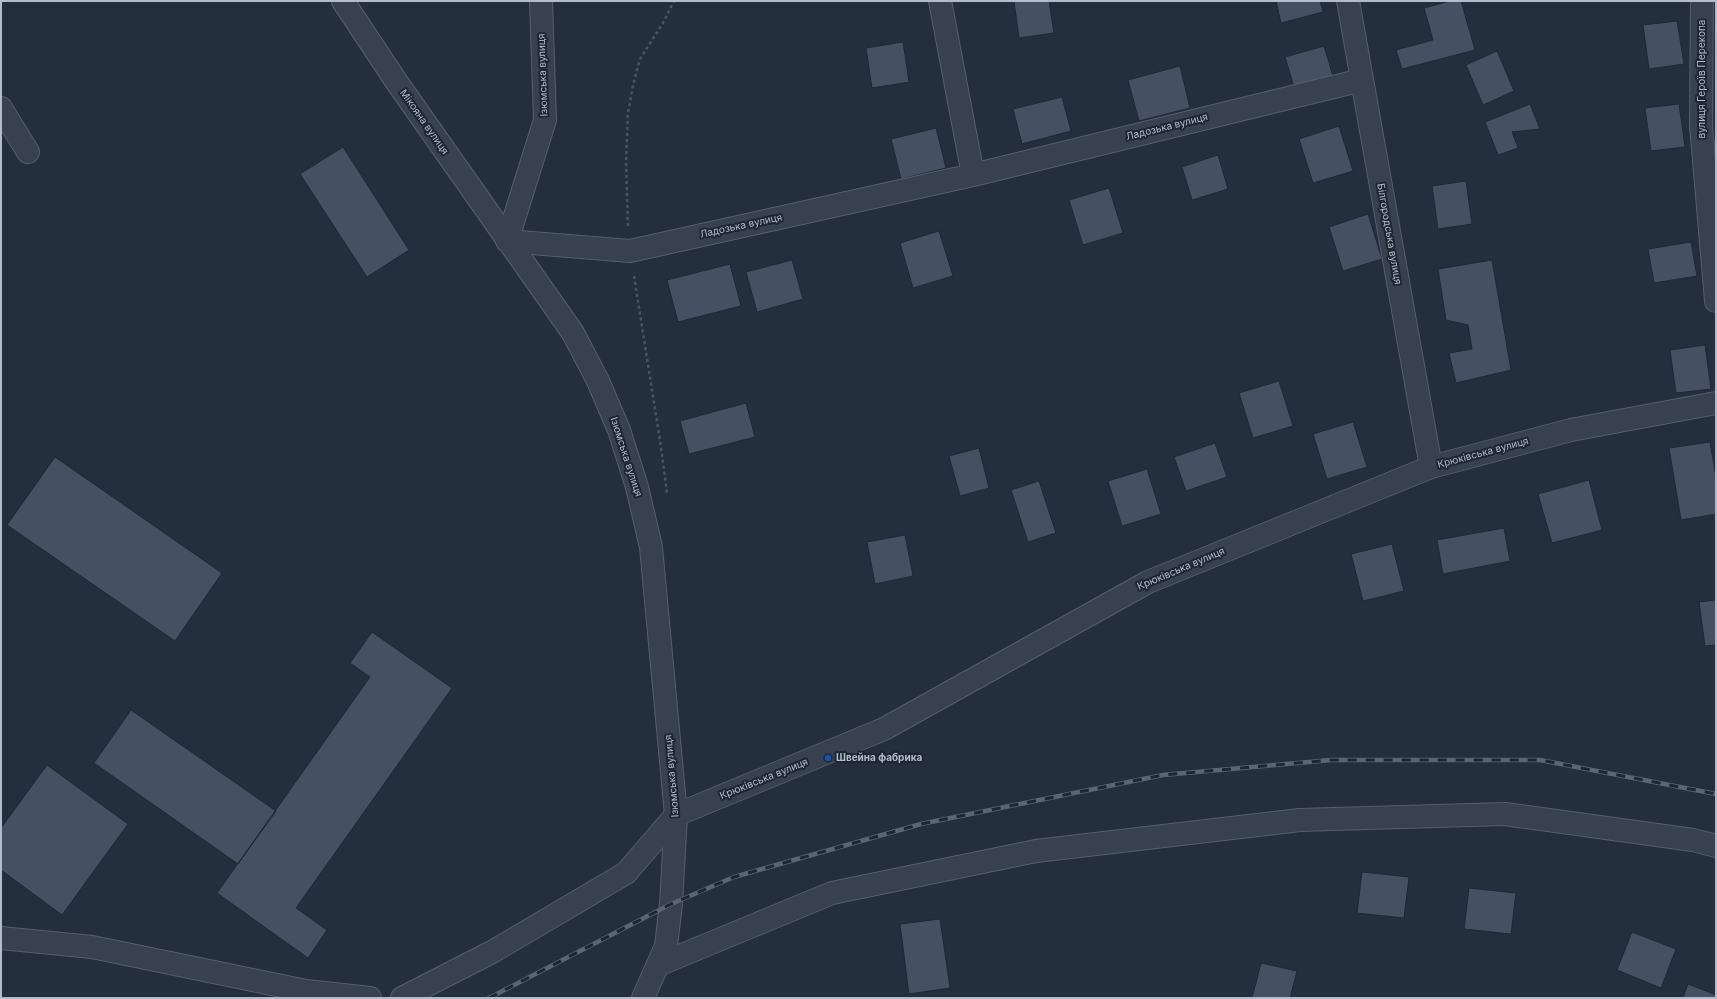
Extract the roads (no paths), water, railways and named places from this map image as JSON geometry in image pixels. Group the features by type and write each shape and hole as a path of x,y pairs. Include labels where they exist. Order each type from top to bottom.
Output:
{"street":[{"name":"Мікояна вулиця","path":"343,1 396,81 507,241"},
{"name":"Ізюмська вулиця","path":"540,1 545,120 507,241 573,333 598,382 619,430 637,486 651,547 676,815 671,904 662,956 643,998"},
{"path":"940,1 973,175"},
{"name":"Білгородська вулиця","path":"1348,1 1431,467"},
{"name":"вулиця Героїв Перекопа","path":"1702,1 1701,125 1716,301"},
{"name":"Ладозька вулиця","path":"507,241 630,251 973,175 1362,80"},
{"path":"1,108 28,152"},
{"name":"Крюківська вулиця","path":"676,815 884,730 1148,582 1431,467 1571,430 1716,403"},
{"path":"662,956 832,893 1036,851 1300,820 1505,814 1693,840 1716,846"},
{"path":"402,998 492,952 626,873 676,815"},
{"path":"1,938 92,947 306,991 370,998"}],"railway":[{"path":"489,998 671,904 734,877 921,824 1163,775 1331,760 1540,760 1716,794"}],"place":[{"name":"Швейна фабрика","path":"828,758"}]}
